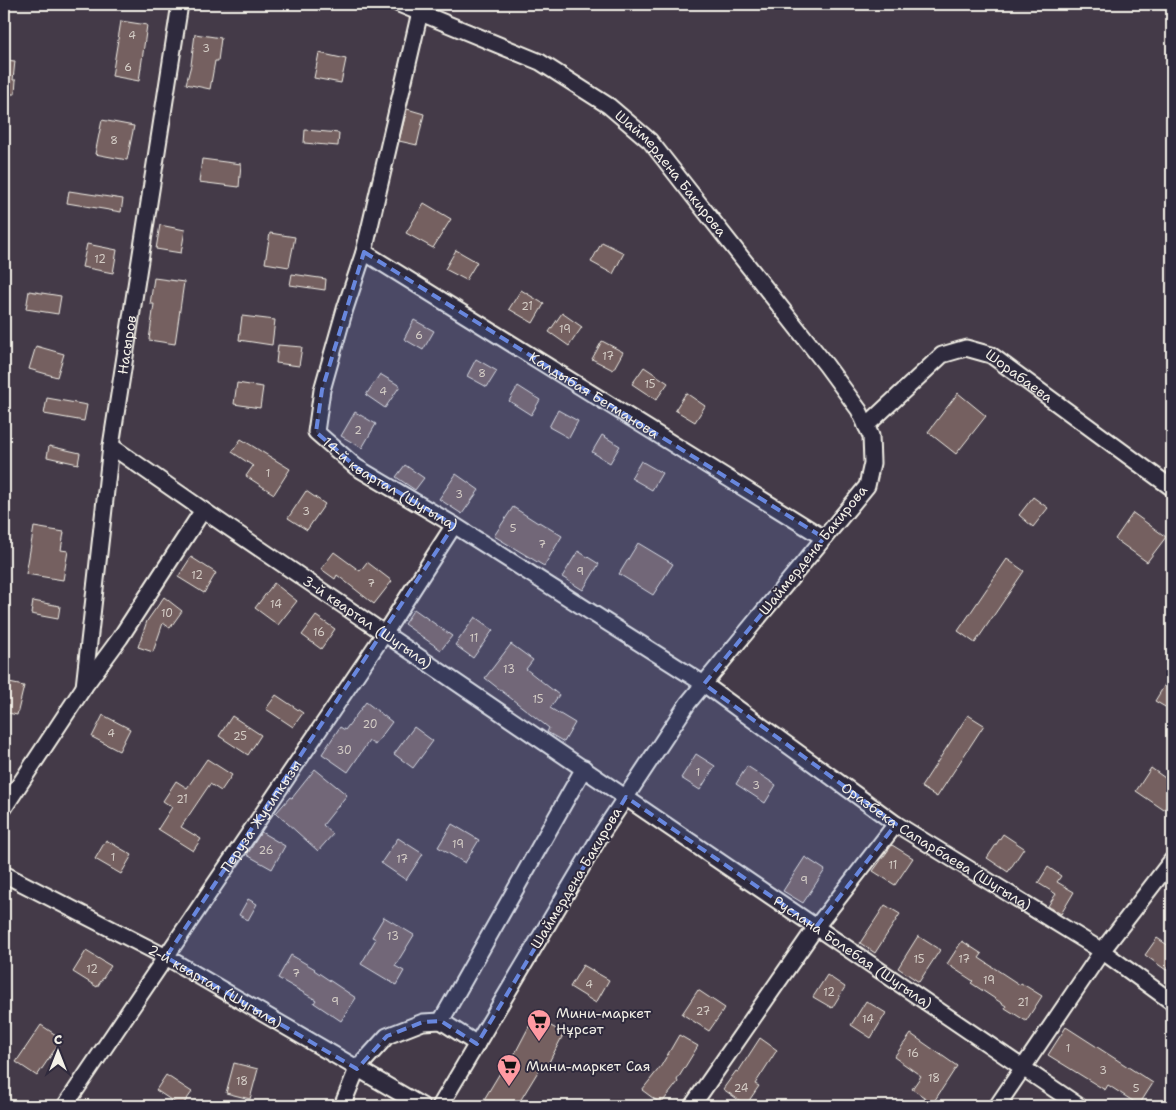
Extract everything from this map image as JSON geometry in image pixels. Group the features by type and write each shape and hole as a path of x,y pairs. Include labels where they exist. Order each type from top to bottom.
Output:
{"street":[{"name":"Насыров","path":"84,687 111,446 180,4"},
{"name":"Шаймердена Бакирова","path":"399,4 540,62 610,106 650,141 826,365 859,410 871,436 872,463 867,486 688,703 602,833 440,1106"},
{"name":"14-й квартал (Шугыла)","path":"420,12 364,252 345,309 322,390 316,432 356,467 454,525 704,684"},
{"name":"Калдыбая Бегманова","path":"364,252 824,538"},
{"name":"Шорабаева","path":"866,426 942,355 966,348 991,355 1172,488"},
{"name":"3-й квартал (Шугыла)","path":"111,446 384,634 626,797"},
{"path":"4,808 84,687 120,638 203,510"},
{"name":"Перуза Жусипкызы","path":"65,1106 384,634 454,525"},
{"name":"Оразбека Сапарбаева (Шугыла)","path":"704,684 896,824 1102,951 1172,1002"},
{"path":"441,1021 584,768"},
{"name":"Руслана Болебая (Шугыла)","path":"626,797 1078,1106"},
{"path":"692,1106 816,927 896,824"},
{"path":"997,1106 1024,1069 1102,951 1172,860"},
{"name":"2-й квартал (Шугыла)","path":"4,874 166,957 422,1106"},
{"path":"342,1106 357,1069 387,1036 423,1022 441,1021 477,1044"}],"highlighted area":[{"path":"364,252 824,538 704,684 896,824 816,927 626,797 477,1044 441,1021 423,1022 387,1036 357,1069 166,957 454,525 356,467 316,432 322,390"}],"building":[{"path":"121,21 147,25 139,81 112,76"},
{"path":"195,34 221,38 218,61 215,61 210,89 186,84 191,65"},
{"path":"319,53 346,59 341,83 314,78"},
{"path":"4,60 15,61 13,80 16,80 15,94 11,94 10,99 4,99"},
{"path":"407,109 424,114 417,145 399,141"},
{"path":"102,120 134,126 127,160 95,154"},
{"path":"305,130 339,133 338,146 304,143"},
{"path":"202,159 241,164 239,187 199,182"},
{"path":"69,191 123,199 121,212 67,203"},
{"path":"424,203 451,219 433,248 406,233"},
{"path":"160,225 185,230 181,253 156,249"},
{"path":"270,233 295,237 289,267 265,263"},
{"path":"602,242 624,253 613,274 591,262"},
{"path":"87,244 117,250 113,273 82,267"},
{"path":"456,250 477,262 466,280 445,269"},
{"path":"292,274 326,279 325,290 290,285"},
{"path":"154,278 184,282 175,344 149,340 154,304 150,304"},
{"path":"521,290 544,304 533,323 509,309"},
{"path":"29,291 61,296 58,314 26,309"},
{"path":"562,313 582,327 569,346 549,332"},
{"path":"242,316 275,320 272,345 239,340"},
{"path":"414,320 434,331 423,350 404,339"},
{"path":"602,341 623,352 613,370 592,359"},
{"path":"278,345 302,347 299,366 276,363"},
{"path":"36,346 64,354 57,377 29,369"},
{"path":"476,359 497,371 487,387 467,376"},
{"path":"644,367 668,383 656,400 632,384"},
{"path":"380,374 400,386 385,408 366,395"},
{"path":"237,383 263,387 260,408 234,404"},
{"path":"518,386 540,400 531,415 509,401"},
{"path":"686,393 705,406 695,422 675,410"},
{"path":"958,393 986,416 956,454 928,432"},
{"path":"47,398 87,405 84,421 44,414"},
{"path":"558,410 578,421 569,438 549,427"},
{"path":"355,412 376,424 362,448 341,436"},
{"path":"602,435 620,446 610,463 592,452"},
{"path":"241,439 290,469 274,494 246,476 253,466 232,452"},
{"path":"49,446 80,453 78,464 47,457"},
{"path":"641,461 662,473 652,490 631,478"},
{"path":"405,465 424,478 415,490 396,477"},
{"path":"456,474 479,490 462,514 439,499"},
{"path":"306,491 325,504 307,530 288,518"},
{"path":"1033,497 1048,508 1033,527 1019,515"},
{"path":"513,507 562,536 544,566 494,536"},
{"path":"1133,513 1166,537 1147,562 1115,539"},
{"path":"34,527 64,532 61,550 68,551 63,580 26,574"},
{"path":"638,543 673,564 653,595 619,574"},
{"path":"578,551 599,564 583,590 562,577"},
{"path":"334,552 360,571 367,562 392,581 374,604 337,575 335,579 321,569"},
{"path":"191,557 216,573 204,593 178,577"},
{"path":"1007,559 1024,571 975,643 958,631"},
{"path":"274,583 297,601 278,625 255,608"},
{"path":"164,597 182,611 170,628 163,623 153,652 138,647 147,621"},
{"path":"33,601 60,606 58,619 31,614"},
{"path":"414,609 452,636 441,650 404,624"},
{"path":"316,616 335,629 321,649 302,635"},
{"path":"475,617 493,630 473,658 455,645"},
{"path":"511,644 533,660 526,669 559,695 550,708 575,723 564,742 547,732 549,728 485,678"},
{"path":"1172,673 1172,711 1155,701"},
{"path":"4,682 24,686 17,715 4,712"},
{"path":"276,695 303,713 293,727 266,709"},
{"path":"366,702 392,722 375,745 369,741 348,772 322,754 340,727 345,730"},
{"path":"103,715 130,729 119,751 92,737"},
{"path":"968,715 984,725 937,797 921,787"},
{"path":"232,716 261,735 248,755 219,736"},
{"path":"414,727 433,741 413,768 394,754"},
{"path":"696,754 715,766 700,790 681,778"},
{"path":"207,759 232,775 221,791 210,784 181,827 201,839 193,851 158,829 172,807 163,801 176,781 187,788"},
{"path":"747,766 776,785 765,803 736,784"},
{"path":"1151,768 1172,783 1172,798 1164,810 1136,791"},
{"path":"315,769 347,795 323,825 333,834 318,851 276,813 290,797 292,798"},
{"path":"452,824 479,840 465,863 438,847"},
{"path":"261,832 285,846 272,869 247,855"},
{"path":"1003,834 1024,848 1008,872 987,858"},
{"path":"398,838 423,854 406,880 381,863"},
{"path":"106,840 132,855 121,874 95,859"},
{"path":"892,845 913,858 895,885 873,871"},
{"path":"805,857 825,870 803,903 783,891"},
{"path":"1048,867 1061,876 1057,882 1074,892 1061,914 1048,906 1056,894 1038,883"},
{"path":"248,899 257,904 248,920 239,915"},
{"path":"885,905 900,914 875,953 860,943"},
{"path":"384,917 414,935 395,966 404,971 396,985 361,964 376,939 372,937"},
{"path":"918,936 940,950 919,982 898,968"},
{"path":"1157,938 1172,948 1172,962 1166,970 1145,955"},
{"path":"962,941 982,954 979,958 1020,985 1021,983 1042,996 1026,1021 1005,1008 1006,1006 971,983 973,981 947,964"},
{"path":"86,951 111,966 97,987 73,972"},
{"path":"291,955 315,969 356,998 341,1021 314,1003 316,1000 278,978"},
{"path":"583,965 609,980 596,1003 570,987"},
{"path":"827,975 845,987 832,1008 813,997"},
{"path":"698,990 725,1008 709,1031 682,1014"},
{"path":"866,1001 886,1013 871,1038 851,1025"},
{"path":"534,1017 564,1033 546,1068 542,1065 517,1106 480,1106 509,1058 512,1059"},
{"path":"41,1025 62,1039 37,1076 16,1062"},
{"path":"1066,1027 1153,1083 1139,1105 1108,1085 1105,1090 1048,1055"},
{"path":"911,1034 957,1066 933,1103 912,1089 921,1076 894,1057"},
{"path":"679,1035 698,1046 677,1080 678,1082 661,1104 642,1090 661,1066"},
{"path":"760,1038 777,1050 755,1084 759,1086 746,1105 723,1089 736,1071 738,1072"},
{"path":"234,1063 258,1069 250,1099 226,1093"},
{"path":"166,1075 192,1092 182,1106 156,1090"}],"place":[{"name":"Мини-маркет Нұрсәт","path":"539,1042"},
{"name":"Мини-маркет Сая","path":"509,1087"}]}
